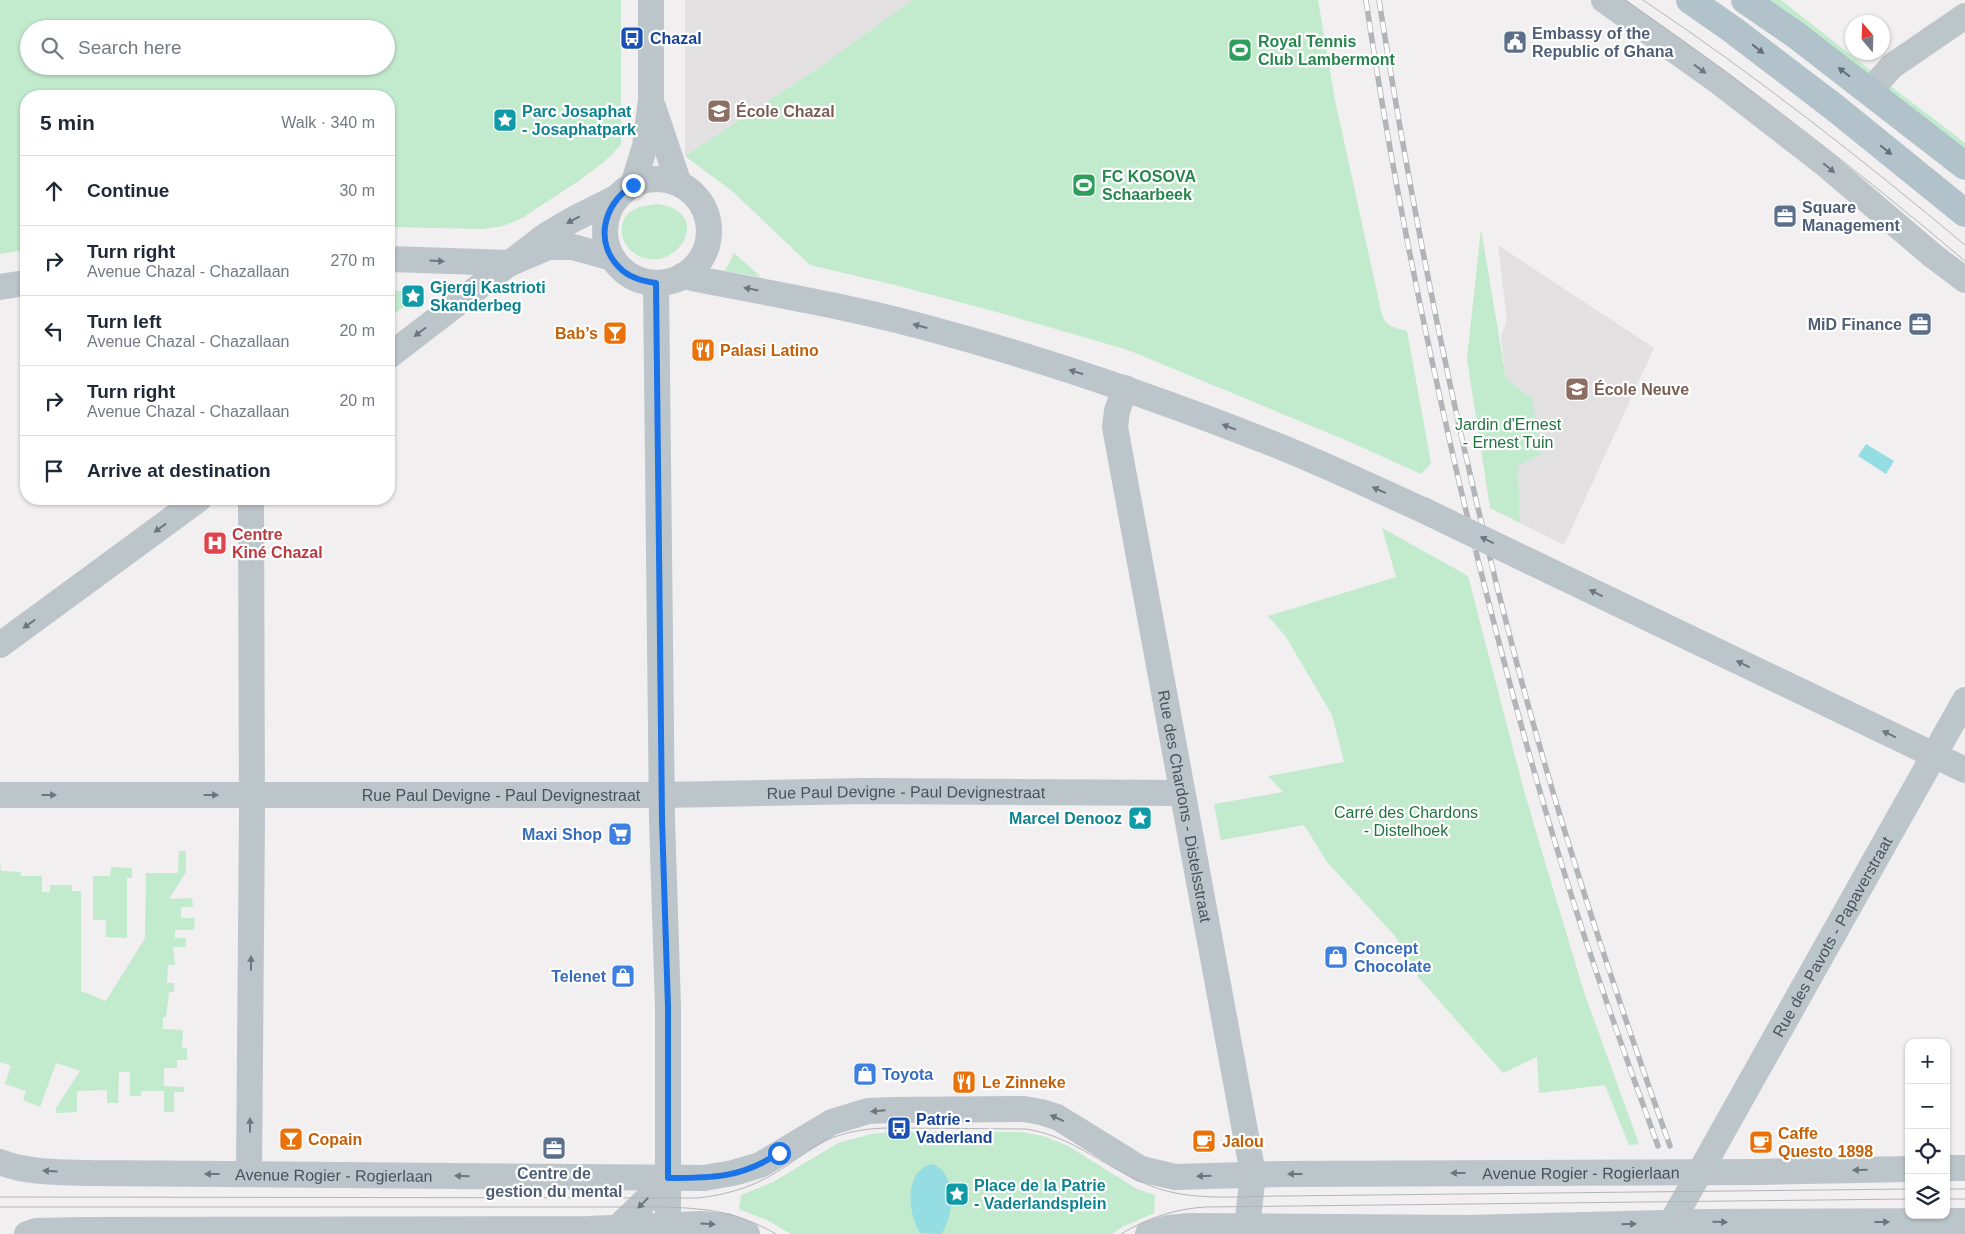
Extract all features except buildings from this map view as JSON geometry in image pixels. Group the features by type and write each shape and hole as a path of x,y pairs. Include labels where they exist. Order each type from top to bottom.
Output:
{"main road":[{"path":"1690,0 1733,30 1834,107 1965,213"},
{"path":"1745,0 1796,35 1965,166"}],"street":[{"path":"395,351 545,236 572,220 625,192 648,180 664,180 679,184 698,199 708,223 708,236 705,251 697,264 682,276 666,282 656,283 639,280 624,272 612,258 607,247 606,221 610,209 625,192 645,146 651,100 651,0"},
{"path":"1604,0 1719,82 1812,154 1932,255 1965,280"},
{"path":"1870,92 1892,66 1965,16"},
{"path":"651,100 679,184"},
{"path":"395,259 511,263 548,247 573,247 612,258"},
{"path":"682,276 799,298 921,326 1125,388 1278,446 1423,510 1965,770"},
{"path":"656,283 662,795 668,1007 668,1230"},
{"path":"0,287 20,284"},
{"name":"Rue des Chardons - Distelsstraat","path":"1125,388 1117,411 1115,427 1253,1174 1246,1231"},
{"path":"0,645 192,505"},
{"path":"249,1174 252,794 251,505"},
{"name":"Rue des Pavots - Papaverstraat","path":"1668,1228 1965,700"},
{"name":"Rue Paul Devigne - Paul Devignestraat","path":"0,795 662,795 864,791 1182,793"},
{"path":"616,1231 668,1178 704,1178 748,1170 760,1165 832,1122 868,1112 1024,1109 1057,1116 1141,1169 1175,1177 1253,1174"},
{"name":"Avenue Rogier - Rogierlaan","path":"0,1162 7,1165 45,1171 668,1178"},
{"path":"1950,1168 1965,1168"},
{"name":"Avenue Rogier - Rogierlaan","path":"1253,1174 1905,1169"},
{"path":"1148,1234 1168,1228 1190,1226 1246,1231 1668,1228 1965,1221"},
{"path":"27,1234 36,1232 553,1229 616,1231 668,1230 714,1224 726,1226 747,1234"}],"shaded area":[{"name":"École Chazal","path":"685,0 912,0 821,66 685,156"},
{"name":"École Neuve","path":"1498,245 1654,348 1564,545 1520,523 1518,466 1532,399 1506,378 1501,337 1507,320"}],"green space":[{"name":"Parc Josaphat - Josaphatpark","path":"0,0 621,0 621,145 604,162 577,182 522,218 503,226 482,229 395,227 395,90 20,90 20,251 0,254"},
{"path":"912,0 1318,0 1335,100 1382,315 1389,325 1407,331 1431,463 1421,474 1348,441 1128,350 1004,314 810,265 732,191 685,156 821,66"},
{"path":"1754,0 1781,0 1845,50 1845,60 1857,60 1875,74 1866,76"},
{"path":"1884,81 1965,143 1965,161 1885,99"},
{"path":"658,204 676,210 685,219 687,231 683,242 675,252 663,258 649,259 634,253 629,248 625,243 622,230 625,218 629,213 644,206"},
{"name":"Jardin d'Ernest - Ernest Tuin","path":"1481,229 1506,378 1532,399 1541,454 1518,466 1520,523 1490,508 1467,359"},
{"path":"734,253 761,277 725,271"},
{"path":"395,291 409,291 412,301 395,314"},
{"name":"Carré des Chardons - Distelhoek","path":"1382,528 1468,576 1523,787 1584,992 1639,1144 1629,1145 1605,1085 1539,1093 1537,1057 1503,1073 1419,978 1395,936 1327,862 1304,825 1221,840 1214,804 1283,792 1268,776 1344,762 1332,715 1286,637 1268,616 1396,577"},
{"path":"179,851 186,851 186,872 169,899 192,898 193,907 181,907 181,918 195,918 194,930 175,930 175,938 186,938 186,947 173,947 175,965 168,965 167,983 174,983 174,992 169,992 166,1017 163,1018 163,1029 183,1030 182,1048 187,1048 187,1060 177,1060 177,1068 164,1068 164,1086 184,1087 184,1092 174,1092 174,1112 164,1112 164,1091 141,1091 141,1096 130,1096 130,1072 119,1072 118,1103 107,1103 107,1090 77,1091 77,1112 56,1113 56,1108 80,1071 56,1063 40,1107 23,1100 26,1091 5,1084 11,1066 0,1062 0,862 1,871 21,872 21,876 42,876 42,892 50,892 50,885 72,885 72,891 81,891 81,991 106,1001 145,938 146,873 178,873"},
{"path":"111,867 132,868 132,878 127,878 127,938 106,937 106,920 93,920 93,876 110,876"},
{"name":"Place de la Patrie - Vaderlandsplein","path":"892,1132 1020,1132 1043,1136 1068,1146 1137,1189 1155,1195 1154,1213 1122,1227 1112,1234 791,1234 769,1221 739,1209 741,1195 773,1182 838,1143 872,1134"}],"water":[{"path":"1866,444 1894,461 1886,474 1858,456"},
{"path":"931,1164 939,1168 946,1175 951,1195 949,1217 941,1234 920,1233 911,1205 910,1194 916,1176 922,1169"}],"tram line":[{"path":"1625,0 1713,62 1798,126 1965,261"},
{"path":"1643,0 1807,118 1965,245"},
{"path":"0,1197 697,1198 727,1193 756,1183 774,1174 816,1146 841,1135 858,1131 892,1128 1026,1129 1059,1138 1151,1186 1167,1191 1199,1196 1905,1189"},
{"path":"1950,1189 1965,1189"},
{"path":"1121,1234 1141,1223 1162,1215 1205,1207 1905,1199"},
{"path":"1950,1199 1965,1199"},
{"path":"0,1207 668,1207 724,1213 749,1221 776,1234"}],"railway":[{"path":"1366,0 1395,178 1418,297 1457,473 1486,590 1532,765 1567,881 1658,1146"},
{"path":"1379,0 1407,167 1439,334 1496,582 1517,664 1569,846 1628,1027 1670,1146"}],"place":[{"name":"Chazal","path":"632,38"},
{"name":"Embassy of the Republic of Ghana","path":"1515,42"},
{"name":"Royal Tennis Club Lambermont","path":"1240,50"},
{"name":"École Chazal","path":"719,111"},
{"name":"Parc Josaphat - Josaphatpark","path":"505,120"},
{"name":"FC KOSOVA Schaarbeek","path":"1084,185"},
{"name":"Square Management","path":"1785,216"},
{"name":"Gjergj Kastrioti Skanderbeg","path":"413,296"},
{"name":"MiD Finance","path":"1920,324"},
{"name":"Bab’s","path":"615,333"},
{"name":"Palasi Latino","path":"703,350"},
{"name":"École Neuve","path":"1577,389"},
{"name":"Centre Kiné Chazal","path":"215,543"},
{"name":"Marcel Denooz","path":"1140,818"},
{"name":"Maxi Shop","path":"620,834"},
{"name":"Concept Chocolate","path":"1336,957"},
{"name":"Telenet","path":"623,976"},
{"name":"Toyota","path":"865,1074"},
{"name":"Le Zinneke","path":"964,1082"},
{"name":"Patrie - Vaderland","path":"899,1128"},
{"name":"Copain","path":"291,1139"},
{"name":"Jalou","path":"1204,1141"},
{"name":"Caffe Questo 1898","path":"1761,1142"},
{"name":"Centre de gestion du mental","path":"554,1148"},
{"name":"Place de la Patrie - Vaderlandsplein","path":"957,1194"}],"route":[{"path":"633,185 616,198 606,221 605,234 607,247 612,258 624,272 639,280 656,283 662,820 668,1007 668,1178 704,1178 733,1174 760,1165 779,1153"}]}
